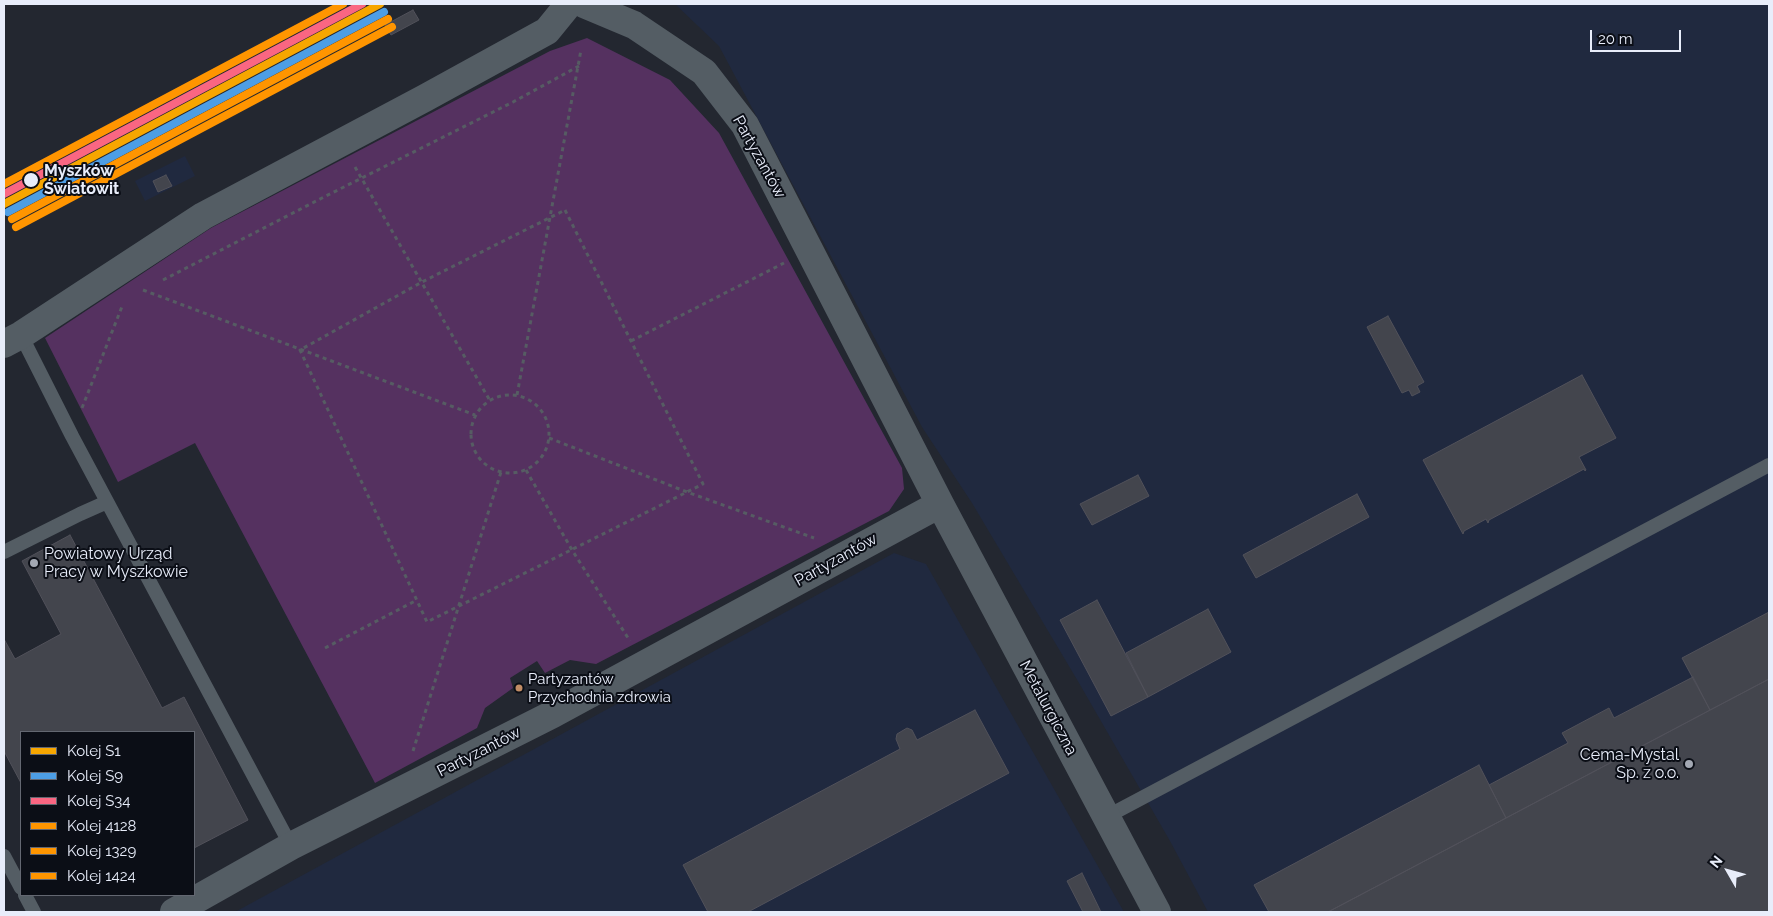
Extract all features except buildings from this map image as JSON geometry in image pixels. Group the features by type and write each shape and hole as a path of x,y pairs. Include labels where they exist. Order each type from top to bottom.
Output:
{"street":[{"path":"12,339 203,216 547,31 570,4"},
{"name":"Partyzantów","path":"174,912 291,846 553,714 645,665 940,504 745,125 704,72 634,26 584,4"},
{"name":"Metalurgiczna","path":"940,504 1157,912"}],"lane":[{"path":"12,339 64,422 291,846"},
{"path":"1106,817 1769,465"},
{"path":"4,552 107,502"},
{"path":"4,856 20,886"},
{"path":"26,896 34,912"}],"path":[{"path":"517,394 581,50"},
{"path":"160,281 513,102 579,66"},
{"path":"341,143 489,399"},
{"path":"565,210 704,484 427,622 300,350 422,282 565,210"},
{"path":"631,341 809,250"},
{"path":"137,293 152,286"},
{"path":"143,290 475,415"},
{"path":"64,422 80,414 124,300"},
{"path":"517,394 535,403 546,419 549,438 542,457 526,470 501,472 480,460 470,439 475,415 489,399 517,394"},
{"path":"549,438 687,492 852,552"},
{"path":"526,470 572,550 645,665"},
{"path":"400,792 501,472"},
{"path":"325,648 417,600"}],"shaded area":[{"path":"675,4 1769,4 1769,912 1208,912 1170,841 1079,683 972,503 922,427 719,46"},
{"path":"587,38 670,80 719,133 902,468 904,489 889,511 596,664 570,660 545,673 537,661 510,678 513,688 485,708 477,728 375,783 195,443 118,482 45,338 211,228 550,51"},
{"path":"185,156 195,176 145,201 135,181"},
{"path":"894,553 926,564 1124,912 235,912"}],"rail line":[{"name":"1329","path":"4,184 343,4"},
{"name":"S34","path":"4,194 362,4"},
{"name":"S1","path":"4,204 380,4"},
{"name":"S9","path":"8,212 384,12"},
{"name":"4128","path":"12,219 388,19"},
{"name":"1424","path":"16,227 392,27"}],"place":[{"name":"Myszków Światowit","path":"31,180"},
{"name":"Powiatowy Urząd Pracy w Myszkowie","path":"34,563"},
{"name":"Partyzantów Przychodnia zdrowia","path":"519,688"},
{"name":"Cema-Mystal Sp. z o.o.","path":"1689,764"}]}
